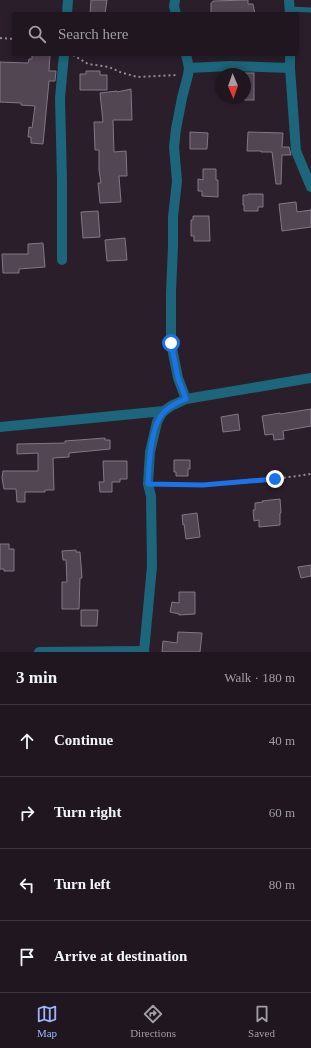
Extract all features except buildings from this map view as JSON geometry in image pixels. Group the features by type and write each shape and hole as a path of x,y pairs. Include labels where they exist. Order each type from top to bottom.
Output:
{"street":[{"path":"67,12 68,0"},
{"path":"175,0 174,6 176,12"},
{"path":"62,260 60,98 64,56"},
{"path":"186,56 188,71 176,129 174,147 177,181 173,217 171,292 171,343 178,378 186,399"},
{"path":"290,56 296,151 311,187"},
{"path":"188,71 230,66 290,68"},
{"path":"39,652 144,652 152,566 150,496 148,484 150,452 157,422 164,411 186,399 311,378"},
{"path":"0,427 164,411"}],"lane":[{"path":"289,8 311,10"}],"path":[{"path":"0,38 12,39"},
{"path":"75,56 88,64 109,67 137,77 188,71"},
{"path":"148,484 203,485 269,480 311,474"}],"route":[{"path":"171,343 178,378 186,399 164,411 157,422 150,452 148,484 203,485 275,479"}]}
